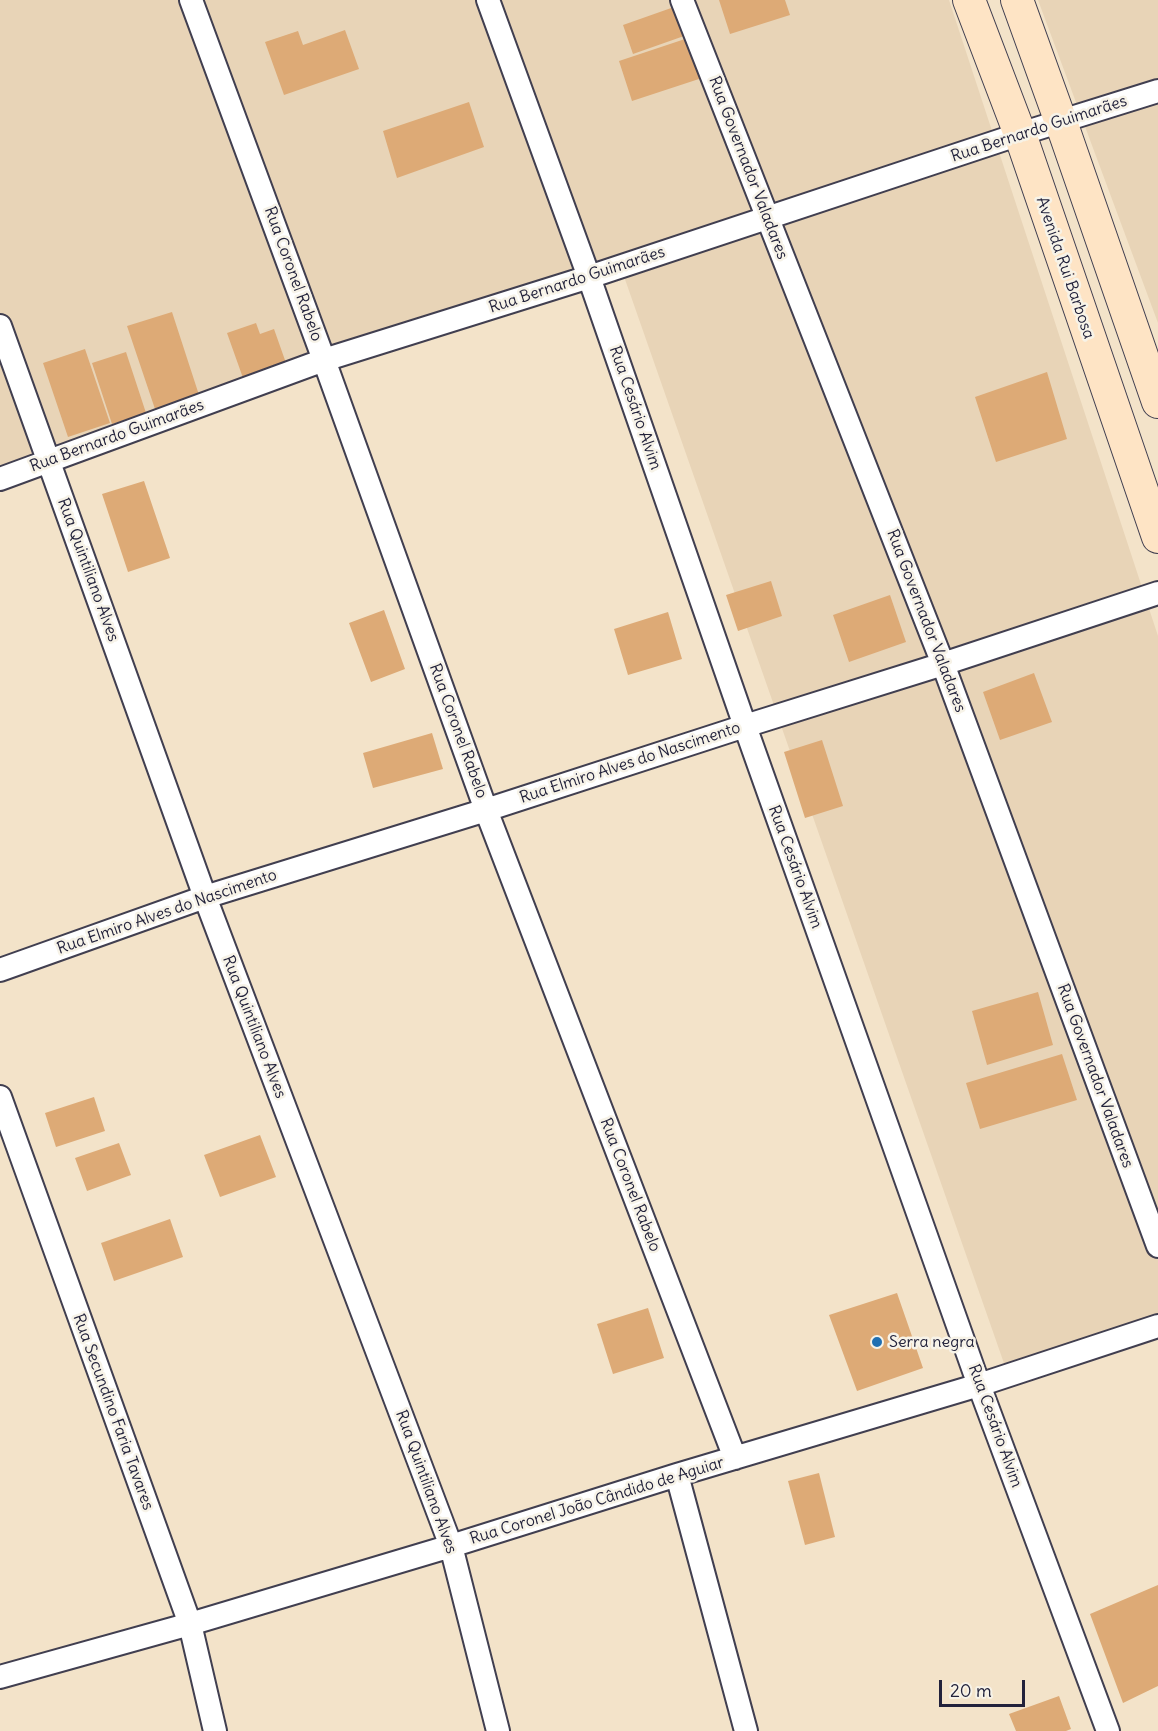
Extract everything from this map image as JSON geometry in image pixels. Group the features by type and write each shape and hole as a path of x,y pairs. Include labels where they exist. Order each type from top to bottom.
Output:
{"street":[{"name":"Rua Coronel Rabelo","path":"191,0 486,810 735,1458"},
{"name":"Rua Cesário Alvim","path":"488,0 589,276 745,726 979,1385 1108,1731"},
{"name":"Rua Governador Valadares","path":"682,0 943,664 1158,1246"},
{"name":"Avenida Rui Barbosa","path":"969,0 1020,134 1158,537"},
{"path":"1017,0 1158,402"},
{"name":"Rua Bernardo Guimarães","path":"0,479 324,360 768,219 1020,134 1158,92"},
{"name":"Rua Quintiliano Alves","path":"0,326 205,897 451,1546 498,1731"},
{"name":"Rua Elmiro Alves do Nascimento","path":"0,970 205,897 486,810 1158,593"},
{"name":"Rua Secundino Faria Tavares","path":"0,1097 190,1624 215,1731"},
{"name":"Rua Coronel João Cândido de Aguiar","path":"0,1677 190,1624 451,1546 677,1475 979,1385 1158,1326"},
{"path":"677,1475 746,1731"}],"shaded area":[{"path":"0,0 949,0 1158,636 1158,1314 1006,1369 620,265 0,480"},
{"path":"1038,0 1158,0 1158,323"}],"building":[{"path":"719,0 785,0 790,15 730,34"},
{"path":"674,7 684,36 633,54 623,25"},
{"path":"345,30 359,69 284,95 265,42 298,31 303,45"},
{"path":"688,38 702,78 632,101 619,61"},
{"path":"469,102 484,147 397,178 383,131"},
{"path":"172,312 199,395 155,409 127,326"},
{"path":"256,323 260,334 274,329 286,363 243,378 227,333"},
{"path":"85,349 110,423 68,437 43,363"},
{"path":"126,352 146,413 112,424 92,363"},
{"path":"1047,372 1067,439 996,462 975,397"},
{"path":"144,481 170,558 128,572 102,494"},
{"path":"771,581 782,616 738,631 726,595"},
{"path":"890,595 906,642 849,662 833,615"},
{"path":"384,610 405,669 371,682 349,623"},
{"path":"668,612 682,659 628,675 614,629"},
{"path":"1034,673 1052,722 1000,740 983,692"},
{"path":"432,733 443,769 373,788 363,753"},
{"path":"822,740 843,806 805,818 784,752"},
{"path":"1038,992 1053,1045 987,1065 972,1011"},
{"path":"1062,1054 1077,1100 980,1129 966,1083"},
{"path":"94,1097 105,1131 56,1147 45,1113"},
{"path":"260,1135 276,1177 220,1197 204,1155"},
{"path":"119,1143 131,1175 87,1191 75,1158"},
{"path":"170,1219 183,1257 114,1281 101,1243"},
{"name":"Serra negra","path":"897,1293 923,1368 857,1391 829,1315"},
{"path":"648,1308 664,1358 613,1374 597,1324"},
{"path":"819,1473 835,1537 805,1545 788,1481"},
{"path":"1158,1585 1158,1686 1123,1703 1090,1614"},
{"path":"1059,1696 1071,1729 1066,1731 1016,1731 1009,1714"}],"place":[{"name":"Serra negra","path":"877,1342"}]}
